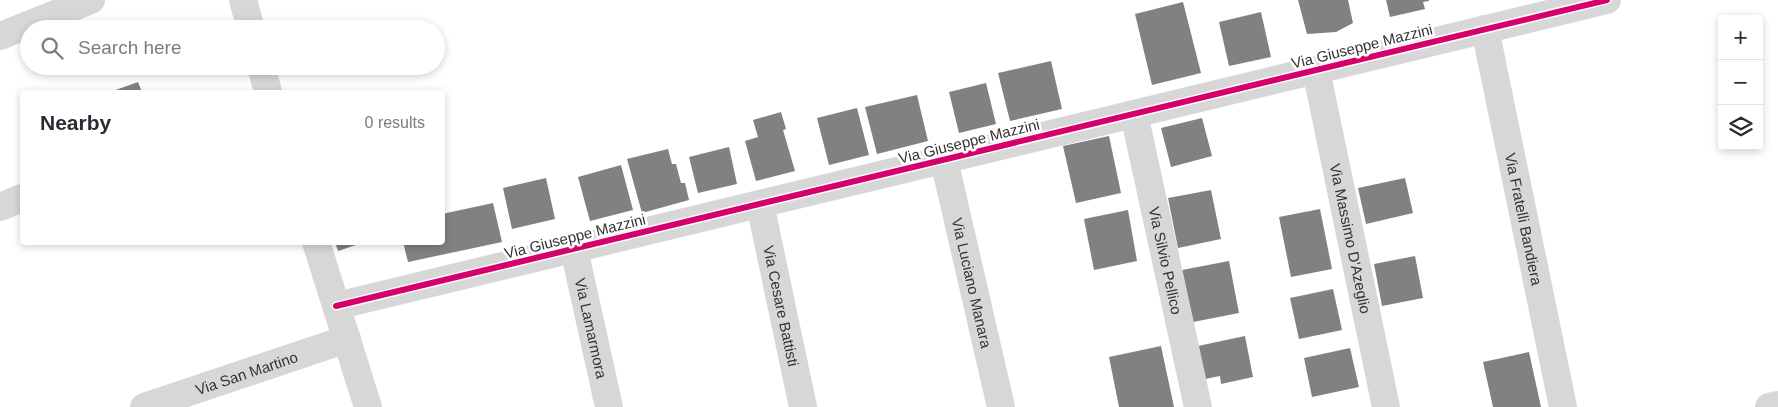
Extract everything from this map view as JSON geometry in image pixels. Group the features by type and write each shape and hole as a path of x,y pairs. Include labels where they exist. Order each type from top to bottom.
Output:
{"street":[{"path":"40,20 91,0"},
{"path":"243,0 249,20"},
{"name":"Via Giuseppe Mazzini","path":"336,306 1607,0"},
{"path":"0,36 20,28"},
{"name":"Via Fratelli Bandiera","path":"1485,29 1563,407"},
{"name":"Via Massimo D'Azeglio","path":"1316,70 1386,407"},
{"path":"263,75 267,90"},
{"name":"Via Silvio Pellico","path":"1134,114 1198,407"},
{"name":"Via Luciano Manara","path":"944,160 1001,407"},
{"path":"0,207 20,199"},
{"name":"Via Cesare Battisti","path":"760,204 802,407"},
{"path":"317,245 368,407"},
{"name":"Via Lamarmora","path":"574,249 609,407"},
{"name":"Via San Martino","path":"144,407 347,339"},
{"path":"1769,407 1778,405"}],"building":[{"path":"1298,0 1348,0 1353,23 1336,32 1307,34"},
{"path":"1386,0 1429,1 1423,2 1425,9 1390,17"},
{"path":"1183,2 1201,73 1152,85 1135,14"},
{"path":"1261,12 1271,57 1229,66 1219,22"},
{"path":"1051,61 1062,109 1010,121 998,73"},
{"path":"138,82 141,90 116,90"},
{"path":"986,83 996,124 959,133 949,92"},
{"path":"917,95 928,141 877,154 865,107"},
{"path":"857,108 869,155 829,165 817,118"},
{"path":"781,112 786,129 783,130 795,171 756,181 745,141 758,137 753,120"},
{"path":"1202,118 1212,156 1171,167 1161,128"},
{"path":"1109,136 1121,193 1076,203 1063,146"},
{"path":"729,147 737,184 698,193 689,157"},
{"path":"668,149 672,164 676,164 681,183 685,183 689,200 642,213 627,159"},
{"path":"621,165 633,210 590,221 578,177"},
{"path":"546,178 555,219 512,229 503,188"},
{"path":"1405,178 1413,213 1366,224 1358,188"},
{"path":"1211,190 1221,239 1178,248 1168,198"},
{"path":"493,203 502,242 408,262 404,245 445,245 445,213"},
{"path":"1320,209 1332,269 1291,277 1279,217"},
{"path":"1128,210 1137,261 1094,270 1084,219"},
{"path":"336,245 356,245 338,251"},
{"path":"1415,256 1423,298 1382,306 1374,264"},
{"path":"1229,261 1239,313 1193,322 1182,270"},
{"path":"1333,289 1342,330 1299,339 1290,298"},
{"path":"1245,336 1253,377 1221,384 1220,376 1205,379 1198,346"},
{"path":"1161,346 1174,407 1119,407 1109,357"},
{"path":"1350,348 1359,387 1312,397 1304,358"},
{"path":"1529,352 1541,407 1493,407 1483,362"}],"cycle path":[{"path":"336,306 1607,0"}]}
